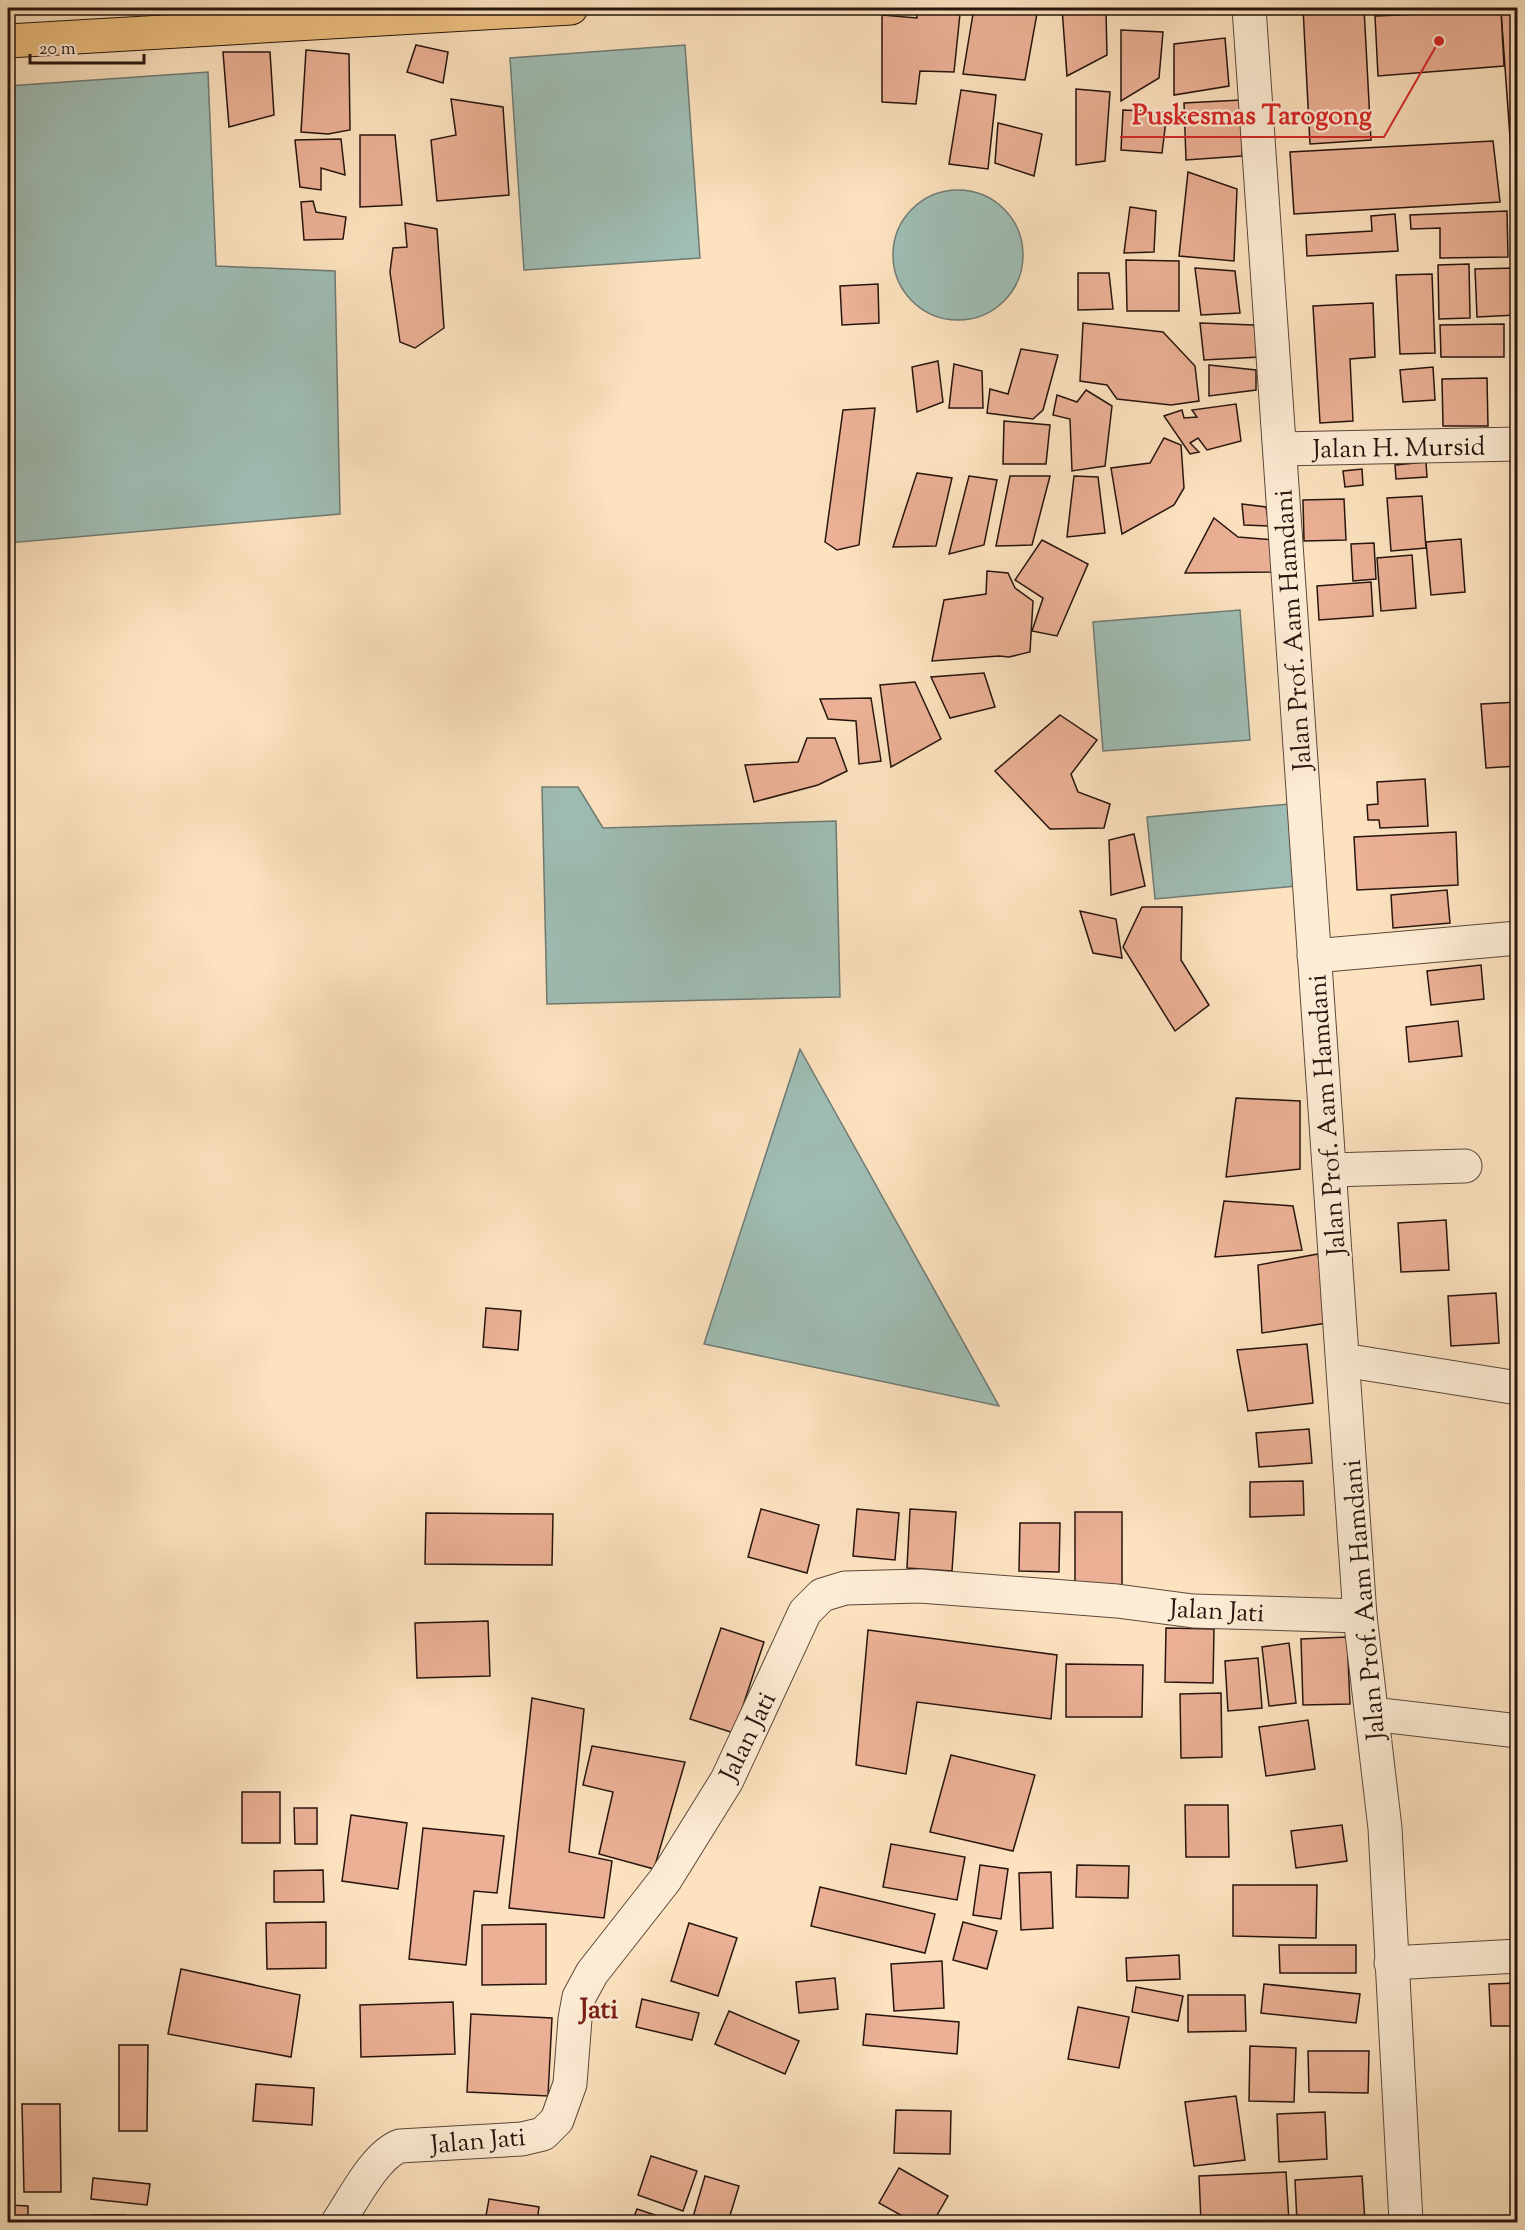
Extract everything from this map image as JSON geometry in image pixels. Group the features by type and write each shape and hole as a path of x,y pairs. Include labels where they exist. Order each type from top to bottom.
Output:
{"main road":[{"path":"8,40 391,13 571,8"}],"street":[{"name":"Jalan Prof. Aam Hamdani","path":"1249,8 1360,1616 1385,1828 1406,2223"},
{"name":"Jalan H. Mursid","path":"1280,449 1518,444"},
{"path":"1314,956 1517,944"},
{"path":"1330,1170 1465,1166"},
{"path":"1343,1360 1518,1388"},
{"name":"Jalan Jati","path":"338,2223 381,2159 390,2150 400,2146 522,2139 543,2134 557,2120 570,2084 579,1997 592,1973 665,1880 727,1780 805,1612 822,1595 845,1588 920,1586 1043,1594 1193,1611 1360,1616"},
{"path":"1372,1714 1518,1731"},
{"path":"1391,1963 1518,1956"}],"water":[{"path":"685,45 700,258 524,270 510,58"},
{"path":"208,72 216,266 335,271 340,514 8,543 8,86"},
{"path":"958,190 983,195 1004,209 1018,230 1023,255 1018,280 1004,301 983,315 958,320 933,315 912,301 898,280 893,255 898,230 912,209 933,195"},
{"path":"1240,610 1250,740 1103,751 1093,622"},
{"path":"542,787 578,787 603,828 836,821 840,997 547,1004"},
{"path":"1289,804 1296,886 1155,899 1147,817"},
{"path":"800,1049 999,1406 704,1344"}],"building":[{"path":"974,8 1038,8 1025,80 963,74"},
{"path":"1062,8 1106,10 1107,55 1067,76"},
{"path":"1303,8 1364,8 1371,140 1310,144"},
{"path":"916,9 960,14 954,72 920,71 916,104 882,102 882,15 917,18"},
{"path":"1518,9 1518,151 1511,152 1501,11"},
{"path":"1501,11 1504,66 1378,76 1375,16"},
{"path":"1121,30 1163,32 1159,78 1121,101"},
{"path":"1225,38 1229,86 1174,95 1174,44"},
{"path":"416,45 448,52 443,83 407,72"},
{"path":"306,50 349,54 350,130 328,134 301,132"},
{"path":"223,52 270,52 274,115 229,127"},
{"path":"1076,89 1110,92 1105,161 1076,165"},
{"path":"961,90 996,95 988,169 949,164"},
{"path":"451,99 503,107 509,195 437,201 431,140 456,135"},
{"path":"1241,100 1242,156 1186,160 1184,103"},
{"path":"1123,110 1167,112 1162,153 1121,150"},
{"path":"998,123 1042,134 1034,176 995,163"},
{"path":"360,135 395,135 402,205 360,207"},
{"path":"341,139 345,175 321,168 321,190 300,187 295,140"},
{"path":"1493,141 1500,202 1294,214 1290,152"},
{"path":"1188,172 1237,189 1234,261 1179,256"},
{"path":"313,201 316,212 346,217 343,239 304,240 301,202"},
{"path":"1130,207 1156,211 1154,252 1124,253"},
{"path":"1507,211 1508,257 1440,258 1440,228 1411,229 1410,215"},
{"path":"1395,214 1398,251 1307,256 1306,235 1372,231 1371,216"},
{"path":"405,223 437,229 444,328 415,348 400,342 390,272 393,248 407,247"},
{"path":"1126,260 1179,261 1179,311 1127,311"},
{"path":"1469,264 1470,318 1439,319 1438,265"},
{"path":"1195,268 1235,271 1240,313 1201,315"},
{"path":"1514,268 1516,315 1477,317 1475,269"},
{"path":"1078,273 1109,273 1113,309 1078,310"},
{"path":"1432,274 1435,353 1400,354 1396,275"},
{"path":"878,284 879,323 842,325 840,286"},
{"path":"1373,303 1375,357 1350,359 1353,421 1320,423 1313,306"},
{"path":"1083,323 1163,332 1195,366 1199,401 1171,405 1117,399 1107,385 1080,381"},
{"path":"1200,323 1254,325 1260,357 1204,360"},
{"path":"1504,324 1504,357 1441,357 1440,325"},
{"path":"1021,349 1058,355 1043,410 1033,419 987,413 990,389 1008,394"},
{"path":"938,361 943,402 917,412 912,367"},
{"path":"954,364 982,371 983,408 949,408"},
{"path":"1209,365 1256,370 1256,390 1209,396"},
{"path":"1433,367 1435,400 1403,402 1400,370"},
{"path":"1487,378 1488,426 1443,426 1442,379"},
{"path":"1086,390 1112,406 1105,466 1072,471 1070,419 1053,415 1057,395 1077,402"},
{"path":"1236,404 1241,441 1207,450 1198,438 1190,443 1199,452 1190,454 1164,416 1182,410 1184,418 1197,417 1192,410"},
{"path":"875,408 859,545 837,550 825,542 843,410"},
{"path":"1004,421 1050,425 1046,464 1003,464"},
{"path":"1164,438 1181,445 1184,488 1174,505 1122,534 1111,468 1150,463"},
{"path":"1426,462 1427,477 1396,479 1395,465"},
{"path":"1362,469 1363,485 1345,487 1343,471"},
{"path":"917,473 952,478 936,546 893,547"},
{"path":"969,476 997,480 984,545 949,554"},
{"path":"1010,476 1050,476 1032,545 996,546"},
{"path":"1074,476 1098,477 1105,533 1067,537"},
{"path":"1422,496 1426,548 1391,551 1387,498"},
{"path":"1344,499 1346,540 1304,541 1303,500"},
{"path":"1242,504 1266,507 1269,526 1244,525"},
{"path":"1214,518 1238,537 1274,540 1272,572 1185,573"},
{"path":"1461,539 1465,592 1431,595 1426,542"},
{"path":"1042,540 1088,564 1057,636 1032,631 1043,598 1015,580"},
{"path":"1374,543 1376,579 1353,581 1351,544"},
{"path":"1412,555 1416,608 1381,611 1377,558"},
{"path":"987,571 1008,573 1015,588 1033,601 1030,652 1009,657 932,661 944,600 986,594"},
{"path":"1371,582 1373,616 1319,620 1317,586"},
{"path":"984,673 995,707 950,718 931,677"},
{"path":"915,682 941,739 891,767 880,685"},
{"path":"871,698 881,761 859,764 856,721 828,719 820,699"},
{"path":"1518,702 1518,766 1486,768 1481,704"},
{"path":"1060,715 1097,740 1071,774 1078,792 1110,804 1104,828 1050,829 995,771"},
{"path":"807,738 835,738 847,771 818,785 754,802 745,765 798,762"},
{"path":"1425,779 1428,826 1380,828 1379,820 1368,820 1367,805 1378,804 1377,782"},
{"path":"1456,832 1458,885 1357,890 1354,837"},
{"path":"1134,834 1145,886 1111,895 1109,840"},
{"path":"1447,890 1450,923 1393,928 1391,895"},
{"path":"1142,907 1182,907 1181,960 1209,1005 1175,1031 1123,947"},
{"path":"1080,911 1116,919 1122,958 1093,953"},
{"path":"1481,965 1484,999 1431,1005 1427,971"},
{"path":"1458,1021 1462,1056 1409,1062 1406,1027"},
{"path":"1236,1098 1300,1101 1300,1169 1226,1177"},
{"path":"1224,1201 1293,1206 1302,1250 1215,1257"},
{"path":"1446,1220 1449,1270 1401,1272 1398,1223"},
{"path":"1318,1254 1327,1323 1262,1333 1258,1265"},
{"path":"1496,1293 1499,1343 1451,1346 1448,1296"},
{"path":"486,1308 521,1311 518,1350 483,1347"},
{"path":"1307,1344 1313,1403 1248,1411 1237,1350"},
{"path":"1309,1429 1312,1463 1259,1467 1256,1433"},
{"path":"1303,1481 1304,1515 1250,1517 1250,1482"},
{"path":"761,1509 819,1525 807,1573 748,1557"},
{"path":"857,1509 899,1513 895,1560 853,1556"},
{"path":"910,1509 956,1512 952,1571 907,1568"},
{"path":"1075,1512 1122,1512 1122,1585 1075,1585"},
{"path":"426,1513 553,1514 552,1565 425,1564"},
{"path":"1020,1523 1060,1523 1059,1572 1019,1571"},
{"path":"488,1621 490,1676 417,1678 415,1623"},
{"path":"721,1628 764,1642 734,1733 690,1719"},
{"path":"1166,1628 1214,1629 1213,1683 1165,1682"},
{"path":"868,1630 1057,1655 1051,1719 917,1702 906,1774 856,1765"},
{"path":"1347,1637 1350,1704 1303,1705 1301,1639"},
{"path":"1289,1643 1296,1703 1269,1706 1262,1647"},
{"path":"1258,1658 1262,1708 1228,1711 1225,1661"},
{"path":"1066,1664 1143,1665 1142,1717 1066,1717"},
{"path":"1221,1693 1222,1757 1181,1758 1180,1694"},
{"path":"532,1698 584,1709 569,1852 612,1861 604,1918 509,1908"},
{"path":"1308,1720 1315,1769 1266,1776 1259,1727"},
{"path":"592,1746 685,1762 654,1869 599,1854 613,1792 583,1785"},
{"path":"951,1755 1035,1775 1013,1851 930,1832"},
{"path":"242,1792 280,1792 280,1843 242,1843"},
{"path":"1185,1805 1228,1805 1229,1857 1186,1857"},
{"path":"294,1808 317,1808 317,1844 295,1844"},
{"path":"351,1815 407,1823 398,1889 342,1881"},
{"path":"1342,1825 1347,1861 1296,1868 1291,1831"},
{"path":"423,1828 504,1836 497,1893 474,1891 466,1965 409,1959"},
{"path":"891,1844 965,1857 957,1900 883,1887"},
{"path":"980,1865 1008,1869 1001,1919 973,1915"},
{"path":"1077,1865 1129,1866 1128,1898 1076,1897"},
{"path":"323,1870 324,1902 274,1902 274,1871"},
{"path":"1051,1872 1053,1928 1021,1930 1019,1873"},
{"path":"1233,1885 1317,1885 1316,1938 1233,1936"},
{"path":"820,1887 935,1914 925,1953 811,1926"},
{"path":"326,1922 326,1968 267,1969 266,1923"},
{"path":"963,1922 997,1931 987,1969 953,1960"},
{"path":"689,1923 737,1938 718,1996 671,1981"},
{"path":"546,1924 546,1984 482,1985 482,1925"},
{"path":"1279,1945 1356,1945 1356,1973 1280,1973"},
{"path":"1179,1955 1180,1979 1127,1981 1126,1958"},
{"path":"942,1961 944,2008 894,2011 891,1964"},
{"path":"181,1969 300,1995 291,2057 168,2034"},
{"path":"835,1978 838,2009 799,2013 796,1982"},
{"path":"1518,1983 1518,2026 1491,2026 1489,1984"},
{"path":"1264,1984 1360,1994 1356,2023 1261,2013"},
{"path":"1136,1987 1183,1996 1178,2021 1132,2012"},
{"path":"1188,1995 1245,1995 1246,2031 1188,2032"},
{"path":"642,1999 699,2013 692,2040 636,2027"},
{"path":"453,2002 455,2054 361,2057 360,2005"},
{"path":"1078,2007 1129,2017 1119,2068 1068,2059"},
{"path":"729,2011 799,2041 785,2074 715,2044"},
{"path":"471,2014 552,2018 548,2096 467,2092"},
{"path":"866,2014 959,2022 957,2054 863,2045"},
{"path":"119,2045 148,2045 147,2131 119,2131"},
{"path":"1250,2046 1296,2048 1294,2102 1249,2101"},
{"path":"1308,2051 1369,2051 1368,2093 1309,2092"},
{"path":"256,2084 314,2088 312,2125 253,2121"},
{"path":"1236,2096 1245,2160 1194,2166 1185,2102"},
{"path":"22,2104 60,2104 61,2192 24,2192"},
{"path":"896,2110 951,2111 950,2154 894,2153"},
{"path":"1325,2112 1327,2159 1279,2162 1277,2114"},
{"path":"651,2156 697,2171 683,2211 638,2195"},
{"path":"899,2168 948,2196 933,2222 913,2222 879,2203"},
{"path":"1286,2172 1289,2222 1201,2222 1199,2176"},
{"path":"705,2176 739,2186 728,2222 712,2222 693,2217"},
{"path":"1362,2176 1365,2222 1297,2222 1295,2180"},
{"path":"93,2178 150,2184 147,2205 91,2199"},
{"path":"489,2199 539,2207 537,2222 485,2221"},
{"path":"8,2205 28,2206 28,2222 8,2222"},
{"path":"637,2209 676,2222 632,2222"},
{"path":"93,2215 125,2215 125,2222 93,2222"},
{"path":"83,2220 83,2222 47,2222 47,2221"},
{"path":"580,2220 614,2221 580,2222"}],"place":[{"name":"Puskesmas Tarogong","path":"1439,41"}],"district":[{"name":"Jati","path":"599,2008"}]}
